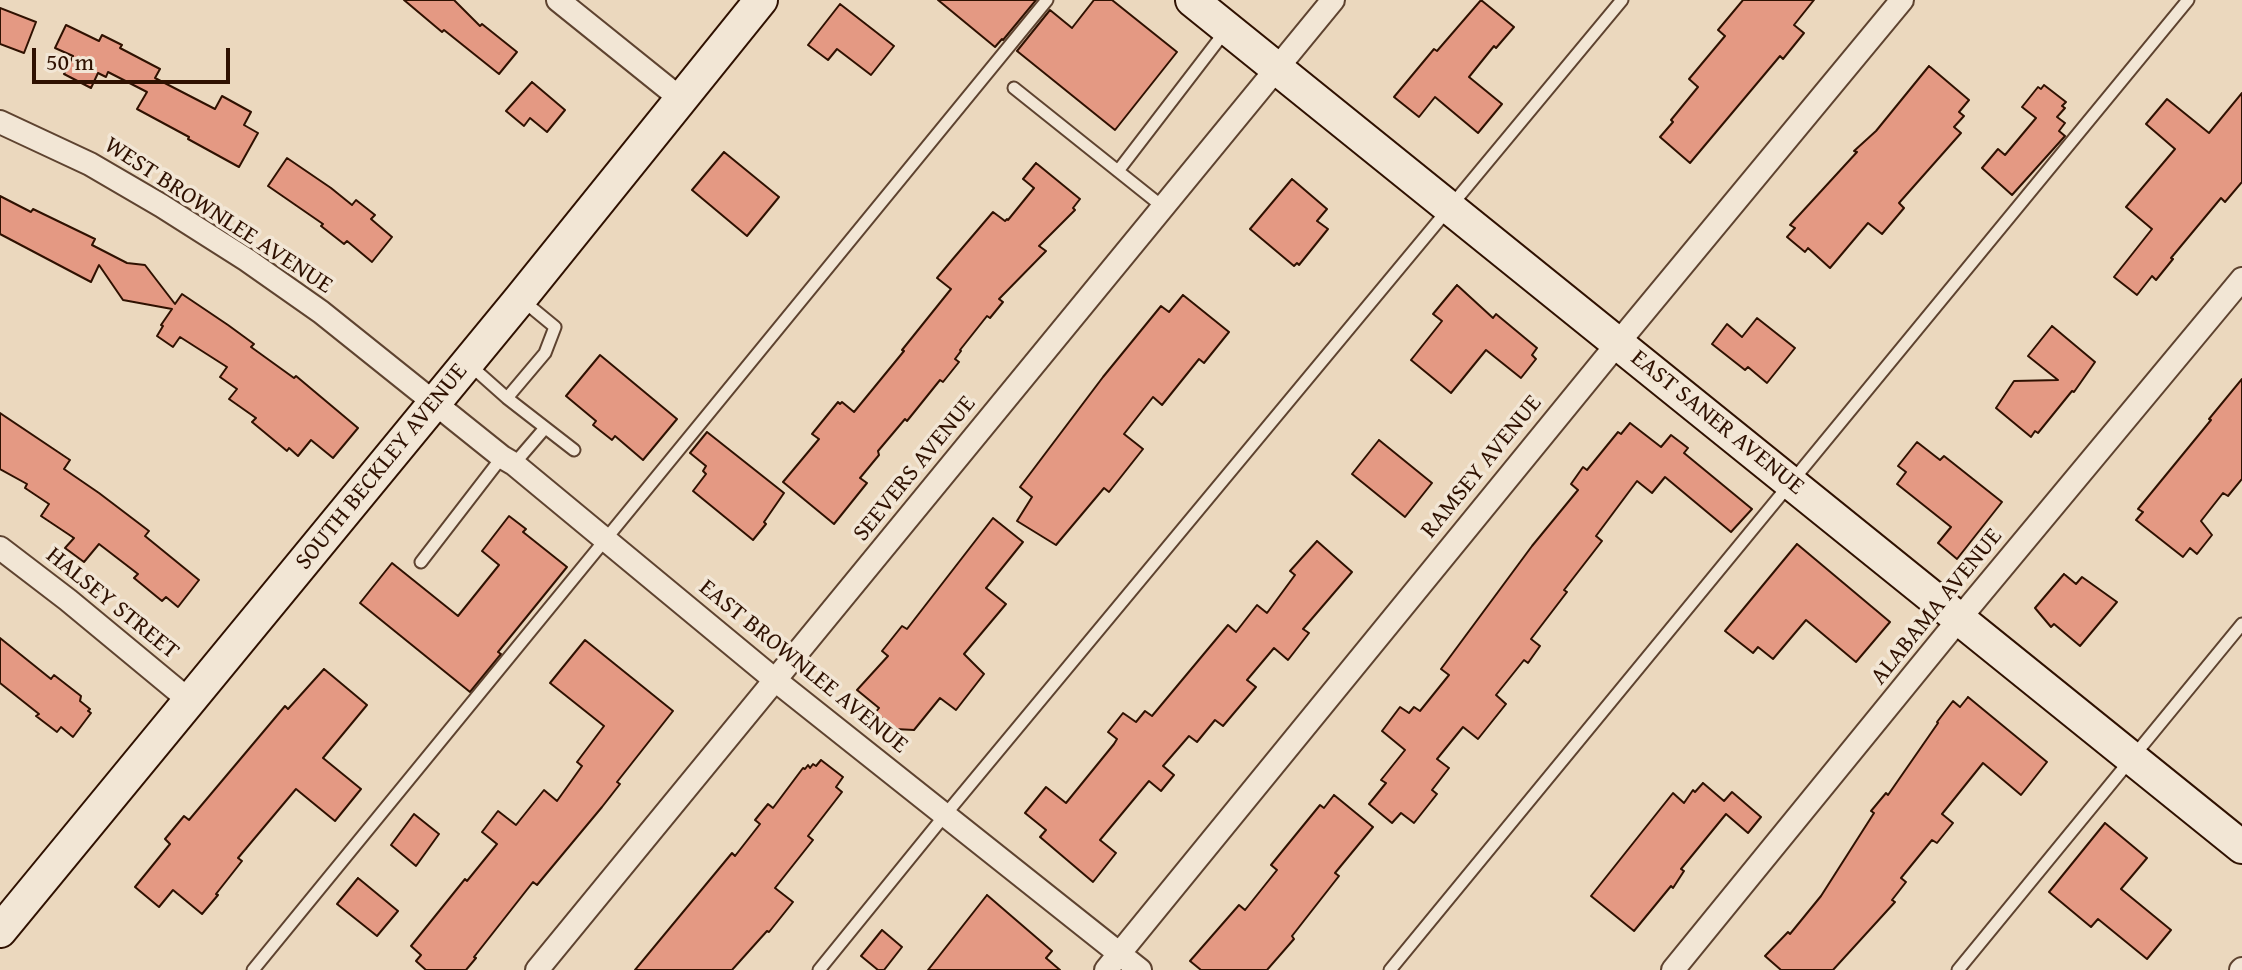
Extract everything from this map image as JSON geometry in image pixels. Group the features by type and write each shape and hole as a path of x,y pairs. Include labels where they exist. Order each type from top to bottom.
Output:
{"street":[{"path":"558,0 681,99"},
{"name":"SOUTH BECKLEY AVENUE","path":"0,931 520,299 761,0"},
{"name":"EAST SANER AVENUE","path":"1192,0 2242,847"},
{"name":"SEEVERS AVENUE","path":"537,970 1333,0"},
{"name":"RAMSEY AVENUE","path":"1113,962 1902,0"},
{"name":"WEST BROWNLEE AVENUE","path":"0,122 90,164 247,260 321,312 434,403"},
{"name":"ALABAMA AVENUE","path":"1673,970 2242,279"},
{"name":"EAST BROWNLEE AVENUE","path":"434,403 945,815 1113,962 1140,970"},
{"name":"HALSEY STREET","path":"0,548 190,701"}],"lane":[{"path":"253,970 1047,0"},
{"path":"819,970 1622,0"},
{"path":"1390,970 2188,0"},
{"path":"1118,171 1228,29"},
{"path":"1014,88 1163,207"},
{"path":"507,398 545,353 555,327 520,299"},
{"path":"467,363 574,450"},
{"path":"421,562 508,460 545,428"},
{"path":"1958,970 2242,624"}],"building":[{"path":"404,0 454,0 480,26 482,24 517,52 499,74"},
{"path":"938,0 1036,0 995,47"},
{"path":"1094,0 1112,0 1177,52 1115,130 1017,51 1050,10 1072,28"},
{"path":"1481,0 1514,27 1469,77 1502,104 1478,133 1435,97 1419,117 1394,97"},
{"path":"1743,0 1814,0 1794,25 1804,33 1783,59 1780,56 1690,163 1660,137 1698,87 1689,79 1725,36 1718,30"},
{"path":"840,4 894,46 871,75 837,49 828,60 808,45"},
{"path":"0,8 36,22 24,53 0,44"},
{"path":"66,25 99,41 102,35 122,45 120,48 160,69 155,78 215,109 222,96 251,112 244,125 258,133 239,167 137,109 147,92 108,72 106,77 98,73 91,88 64,74 73,56 55,48"},
{"path":"1929,66 1969,100 1959,112 1964,116 1954,127 1961,133 1899,203 1904,208 1882,234 1868,223 1830,268 1808,248 1805,252 1787,237 1795,228 1790,225 1857,152 1854,151 1876,131"},
{"path":"532,82 565,110 547,132 530,118 524,126 506,111"},
{"path":"2044,85 2066,102 2057,117 2065,123 2059,131 2065,136 2012,195 1982,168 1998,149 2005,155 2036,118 2022,107 2038,87 2041,89"},
{"path":"2242,93 2242,182 2225,202 2221,198 2156,280 2152,276 2137,295 2114,277 2152,229 2126,207 2175,149 2146,124 2167,99 2209,133"},
{"path":"724,152 779,197 747,236 692,190"},
{"path":"287,158 352,205 356,200 375,215 371,219 392,237 372,262 268,186"},
{"path":"1036,163 1080,199 1073,208 1075,210 1039,246 1046,251 999,299 1003,302 990,318 987,316 960,350 955,359 959,362 943,382 940,380 878,451 879,455 860,478 867,483 834,524 783,482 819,439 812,434 838,402 854,412 904,351 951,289 937,278 952,260 993,212 1008,220 1034,188 1023,179"},
{"path":"1292,179 1327,209 1317,221 1328,229 1299,265 1294,266 1250,229"},
{"path":"0,196 95,239 92,245 127,263 145,265 175,304 182,294 228,325 254,344 251,347 294,378 296,376 358,428 333,458 311,440 298,456 289,448 287,451 252,422 256,418 229,399 237,389 220,377 227,367 180,337 173,347 157,336 172,309 123,300 99,265 91,282 0,234"},
{"path":"1457,285 1493,318 1496,314 1537,348 1532,355 1536,359 1521,378 1486,350 1451,393 1411,360 1442,321 1433,314"},
{"path":"1183,295 1229,332 1204,363 1199,359 1162,405 1153,397 1124,434 1143,449 1109,492 1104,488 1056,545 1017,521 1032,497 1020,487 1161,306 1169,312"},
{"path":"1757,318 1795,348 1767,383 1712,344 1727,324 1742,337"},
{"path":"2052,326 2095,362 2074,392 2031,437 1996,408 2014,381 2058,380 2028,356"},
{"path":"600,355 677,419 643,460 615,436 612,440 593,425 596,421 566,396"},
{"path":"2242,379 2242,479 2228,496 2223,493 2201,521 2212,535 2197,554 2190,548 2183,557 2136,520 2143,512 2138,509"},
{"path":"0,413 70,460 64,469 149,531 145,536 199,580 178,607 166,597 162,601 134,578 138,574 99,544 84,562 65,548 74,538 41,516 49,504 25,488 27,484 0,469"},
{"path":"1630,423 1661,447 1671,435 1688,448 1684,453 1752,509 1731,532 1665,477 1652,493 1637,481 1596,536 1602,541 1531,639 1540,646 1528,663 1524,660 1496,695 1506,704 1478,739 1463,727 1437,759 1449,768 1432,790 1437,794 1414,823 1401,813 1392,823 1369,804 1386,783 1381,780 1405,750 1382,731 1400,707 1409,713 1414,707 1420,711 1449,675 1441,669 1532,546 1578,490 1571,484 1583,467 1587,470 1618,432 1621,434"},
{"path":"707,432 784,493 753,540 693,491 706,474 703,471 706,466 690,453"},
{"path":"1379,440 1432,483 1405,517 1352,474"},
{"path":"1917,442 1940,460 1944,456 2002,502 1957,559 1938,543 1951,527 1897,484 1906,472 1898,466"},
{"path":"509,516 526,529 523,532 567,567 498,652 501,654 470,692 360,603 392,563 458,616 499,565 482,551"},
{"path":"993,518 1023,542 986,588 1006,604 964,654 984,674 956,710 940,698 914,730 895,729 875,713 879,708 857,690 888,656 882,651 902,626 907,629"},
{"path":"1317,541 1352,572 1303,629 1309,633 1288,660 1274,648 1247,680 1256,687 1223,726 1215,720 1197,742 1189,736 1163,766 1174,775 1161,791 1149,781 1100,840 1116,853 1093,882 1040,837 1046,830 1025,813 1046,787 1066,803 1114,744 1117,739 1108,732 1123,713 1136,722 1145,711 1152,716 1228,625 1236,632 1257,605 1267,613 1295,575 1290,571"},
{"path":"1797,544 1890,622 1856,662 1806,620 1773,659 1758,647 1753,653 1725,631"},
{"path":"2064,574 2076,584 2082,577 2117,602 2080,646 2054,624 2051,627 2035,608"},
{"path":"0,638 51,679 54,675 81,696 80,701 91,713 73,737 61,727 57,732 0,683"},
{"path":"585,640 673,711 617,782 620,784 602,807 537,885 533,882 466,970 426,970 416,961 421,955 411,946 497,844 482,832 498,811 516,825 544,790 557,801 582,766 577,762 604,726 550,683"},
{"path":"324,669 367,705 323,758 361,789 335,821 296,789 238,858 242,861 202,914 173,890 159,907 135,887 170,844 165,839 184,816 189,820 285,706 288,709"},
{"path":"1968,697 2047,762 2021,795 1983,763 1942,814 1953,823 1937,843 1932,840 1901,878 1906,882 1892,900 1895,902 1833,970 1781,970 1765,956 1788,932 1790,934 1821,896 1874,813 1871,811 1886,793 1888,795 1953,701 1960,707"},
{"path":"821,760 843,777 836,787 842,792 808,836 813,840 775,888 793,902 769,932 732,970 635,970 732,853 735,856 760,824 755,820 768,804 773,808 803,768 808,765 810,768 813,764 816,766"},
{"path":"1703,783 1724,801 1732,792 1761,817 1748,833 1726,814 1681,869 1684,871 1673,888 1671,886 1634,931 1591,896 1673,793 1684,803 1693,790 1695,792"},
{"path":"1334,795 1373,827 1335,873 1339,876 1292,936 1294,939 1267,970 1201,970 1190,961 1239,905 1245,910 1277,870 1271,865 1320,805 1324,808"},
{"path":"414,814 439,834 416,866 391,845"},
{"path":"2105,823 2147,858 2121,889 2171,930 2147,959 2098,919 2091,927 2049,892"},
{"path":"358,878 398,911 377,936 337,904"},
{"path":"987,895 1052,951 1046,958 1060,970 928,970"},
{"path":"882,930 902,947 884,970 878,970 861,956"}]}
